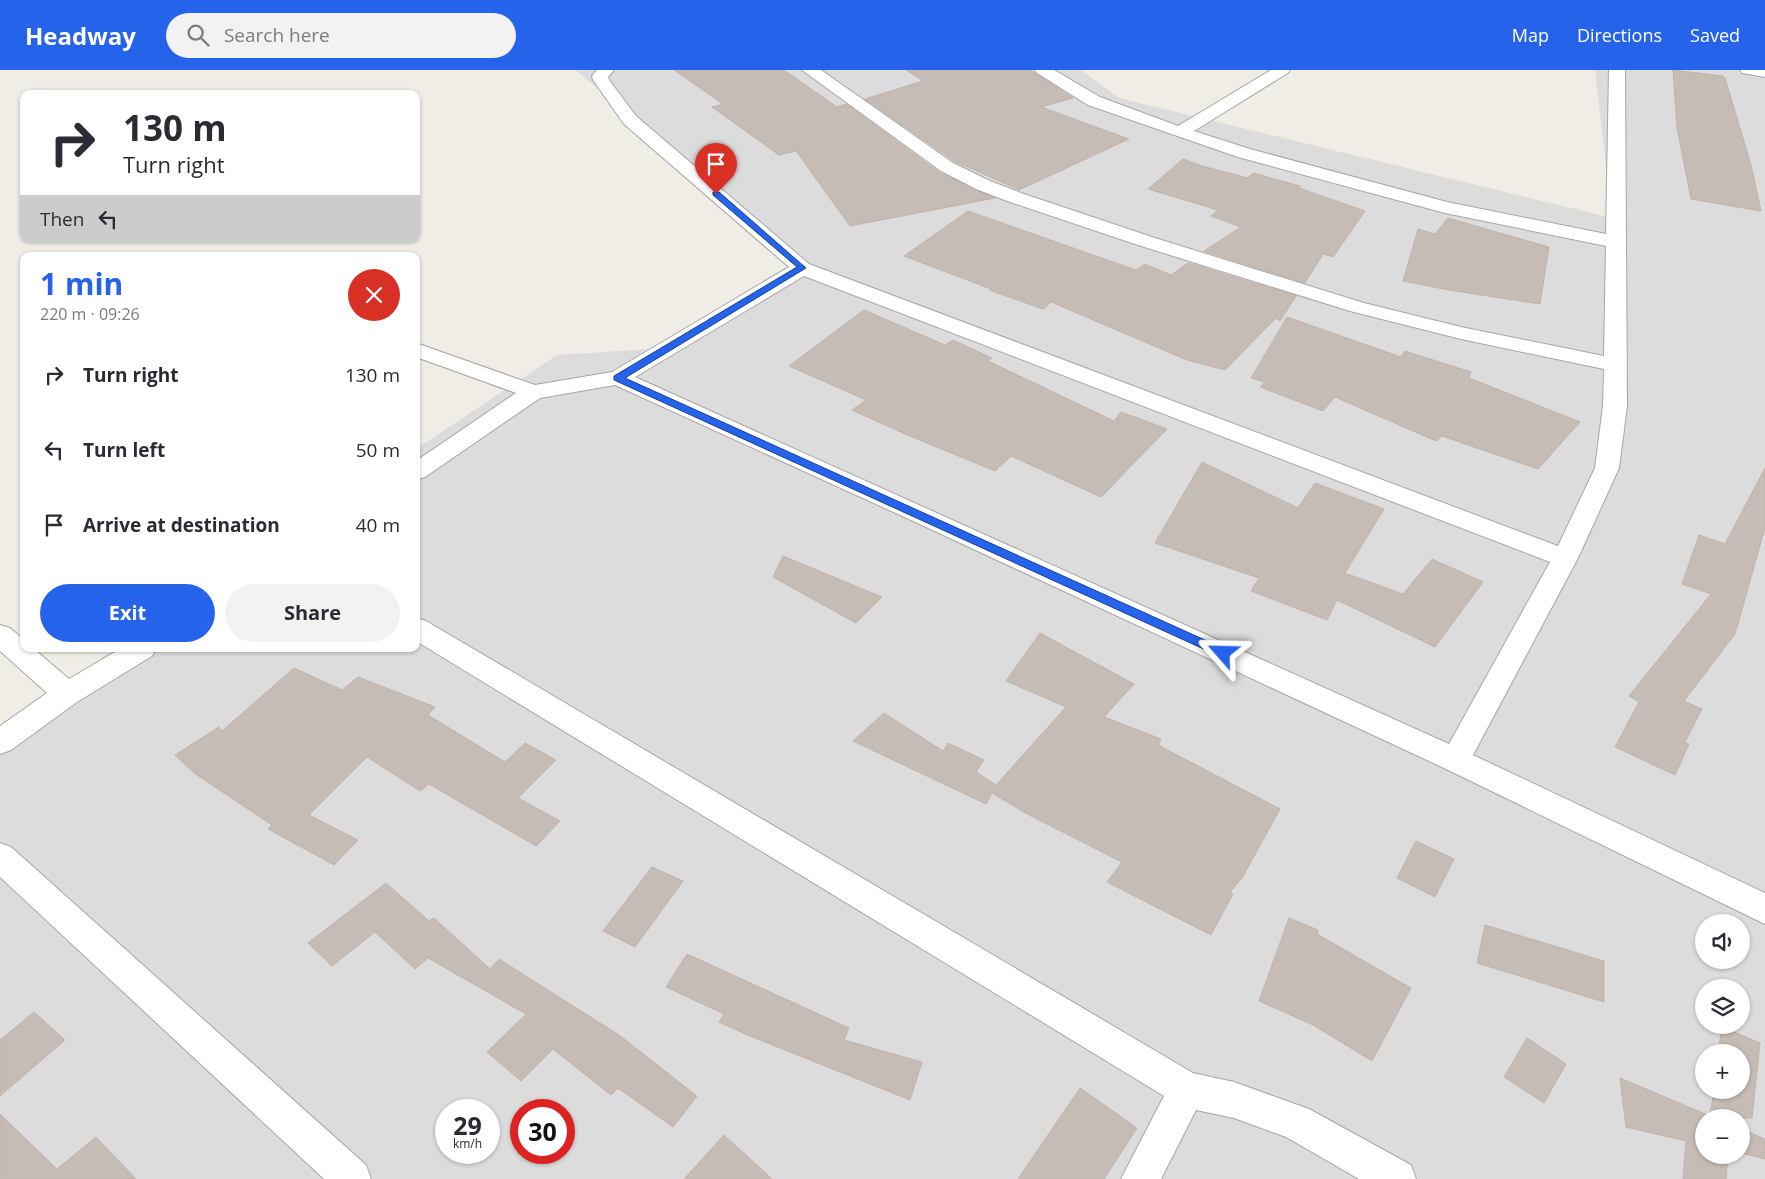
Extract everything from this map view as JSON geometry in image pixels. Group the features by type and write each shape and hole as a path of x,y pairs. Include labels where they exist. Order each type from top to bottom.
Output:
{"street":[{"path":"606,70 600,76 601,80 630,120 802,268 1565,558"},
{"path":"810,70 947,167 983,185 1014,197 1148,242 1357,307 1460,333 1615,365"},
{"path":"1043,70 1094,101 1244,153 1445,207 1617,242"},
{"path":"1180,132 1282,70"},
{"path":"1455,760 1565,558 1607,468 1615,406 1617,70"},
{"path":"1748,70 1765,72"},
{"path":"420,469 533,392 618,378 802,268"},
{"path":"420,350 533,392"},
{"path":"618,378 938,522 1455,760 1765,908"},
{"path":"420,630 1187,1090 1234,1100 1296,1122 1397,1179"},
{"path":"0,635 67,694"},
{"path":"0,742 67,694 137,652"},
{"path":"0,856 352,1179"},
{"path":"1140,1179 1187,1090"}],"shaded area":[{"path":"576,70 1081,70 1119,98 1612,218 1595,70 1765,70 1765,1179 0,1179 0,725 110,652 420,652 420,446 557,355 651,349 796,261"}],"building":[{"path":"674,70 784,70 837,107 846,104 940,173 995,198 850,226 796,151 779,155 712,107 723,104"},
{"path":"906,70 1030,70 1073,98 1041,107 1129,139 1019,190 954,161 865,99 923,81"},
{"path":"1673,70 1723,76 1725,78 1751,165 1761,211 1691,199 1677,128"},
{"path":"1183,159 1248,178 1253,173 1300,186 1299,188 1365,211 1333,257 1323,254 1305,283 1204,251 1241,227 1211,216 1218,210 1148,189"},
{"path":"968,211 1136,270 1145,264 1171,275 1188,263 1296,296 1280,321 1276,318 1225,370 1187,360 1051,302 1043,309 904,256"},
{"path":"1448,218 1549,247 1540,304 1403,281 1418,229 1435,234"},
{"path":"864,310 945,345 953,340 992,358 988,361 1114,421 1121,412 1167,429 1101,497 1011,456 995,471 852,410 866,400 789,366"},
{"path":"1287,317 1401,357 1405,351 1471,372 1469,378 1580,422 1538,469 1442,436 1436,441 1335,397 1323,411 1260,387 1265,382 1251,378"},
{"path":"1202,462 1298,508 1315,483 1384,509 1345,573 1403,594 1432,559 1483,582 1435,647 1337,600 1327,620 1251,591 1259,578 1155,543"},
{"path":"1765,468 1765,528 1735,634 1684,701 1702,709 1685,742 1689,744 1675,775 1615,747 1639,702 1629,696 1711,594 1682,584 1699,535 1725,544"},
{"path":"783,556 882,597 856,623 773,577"},
{"path":"1040,633 1134,684 1104,717 1161,739 1158,745 1280,809 1242,878 1230,892 1233,894 1211,935 1107,882 1122,862 1029,815 992,793 986,804 853,741 884,713 943,751 948,743 984,760 976,772 996,785 1066,707 1006,681"},
{"path":"294,668 342,690 358,677 435,707 428,715 505,762 525,743 556,760 518,798 560,821 536,846 429,784 420,791 367,757 309,815 358,840 334,865 268,829 272,825 194,773 175,755 219,727 222,731"},
{"path":"1416,841 1454,859 1435,897 1397,878"},
{"path":"652,867 683,881 635,947 603,931"},
{"path":"386,883 429,921 434,918 490,969 499,959 619,1035 697,1096 673,1127 618,1088 611,1095 553,1049 521,1081 487,1052 526,1014 428,958 415,969 375,932 332,966 308,943"},
{"path":"1289,918 1318,930 1317,934 1411,988 1372,1061 1313,1025 1259,1001"},
{"path":"1485,925 1604,961 1604,1002 1477,963"},
{"path":"687,954 849,1028 844,1040 922,1062 910,1100 719,1022 724,1014 666,987"},
{"path":"34,1012 65,1040 0,1096 0,1040"},
{"path":"1721,1034 1739,1034 1760,1043 1752,1118 1750,1118 1750,1109 1711,1109 1713,1099 1750,1099 1750,1044 1719,1044"},
{"path":"1527,1038 1566,1064 1544,1103 1504,1077"},
{"path":"1620,1078 1695,1110 1695,1164 1727,1164 1726,1179 1683,1179 1686,1141 1626,1127"},
{"path":"1080,1088 1137,1128 1104,1179 1018,1179"},
{"path":"0,1114 57,1169 96,1137 136,1179 0,1179"},
{"path":"1750,1133 1765,1139 1765,1159 1750,1155"},
{"path":"724,1135 772,1179 684,1179"}],"route":[{"path":"716,194 802,268 618,378 1223,653"}]}
